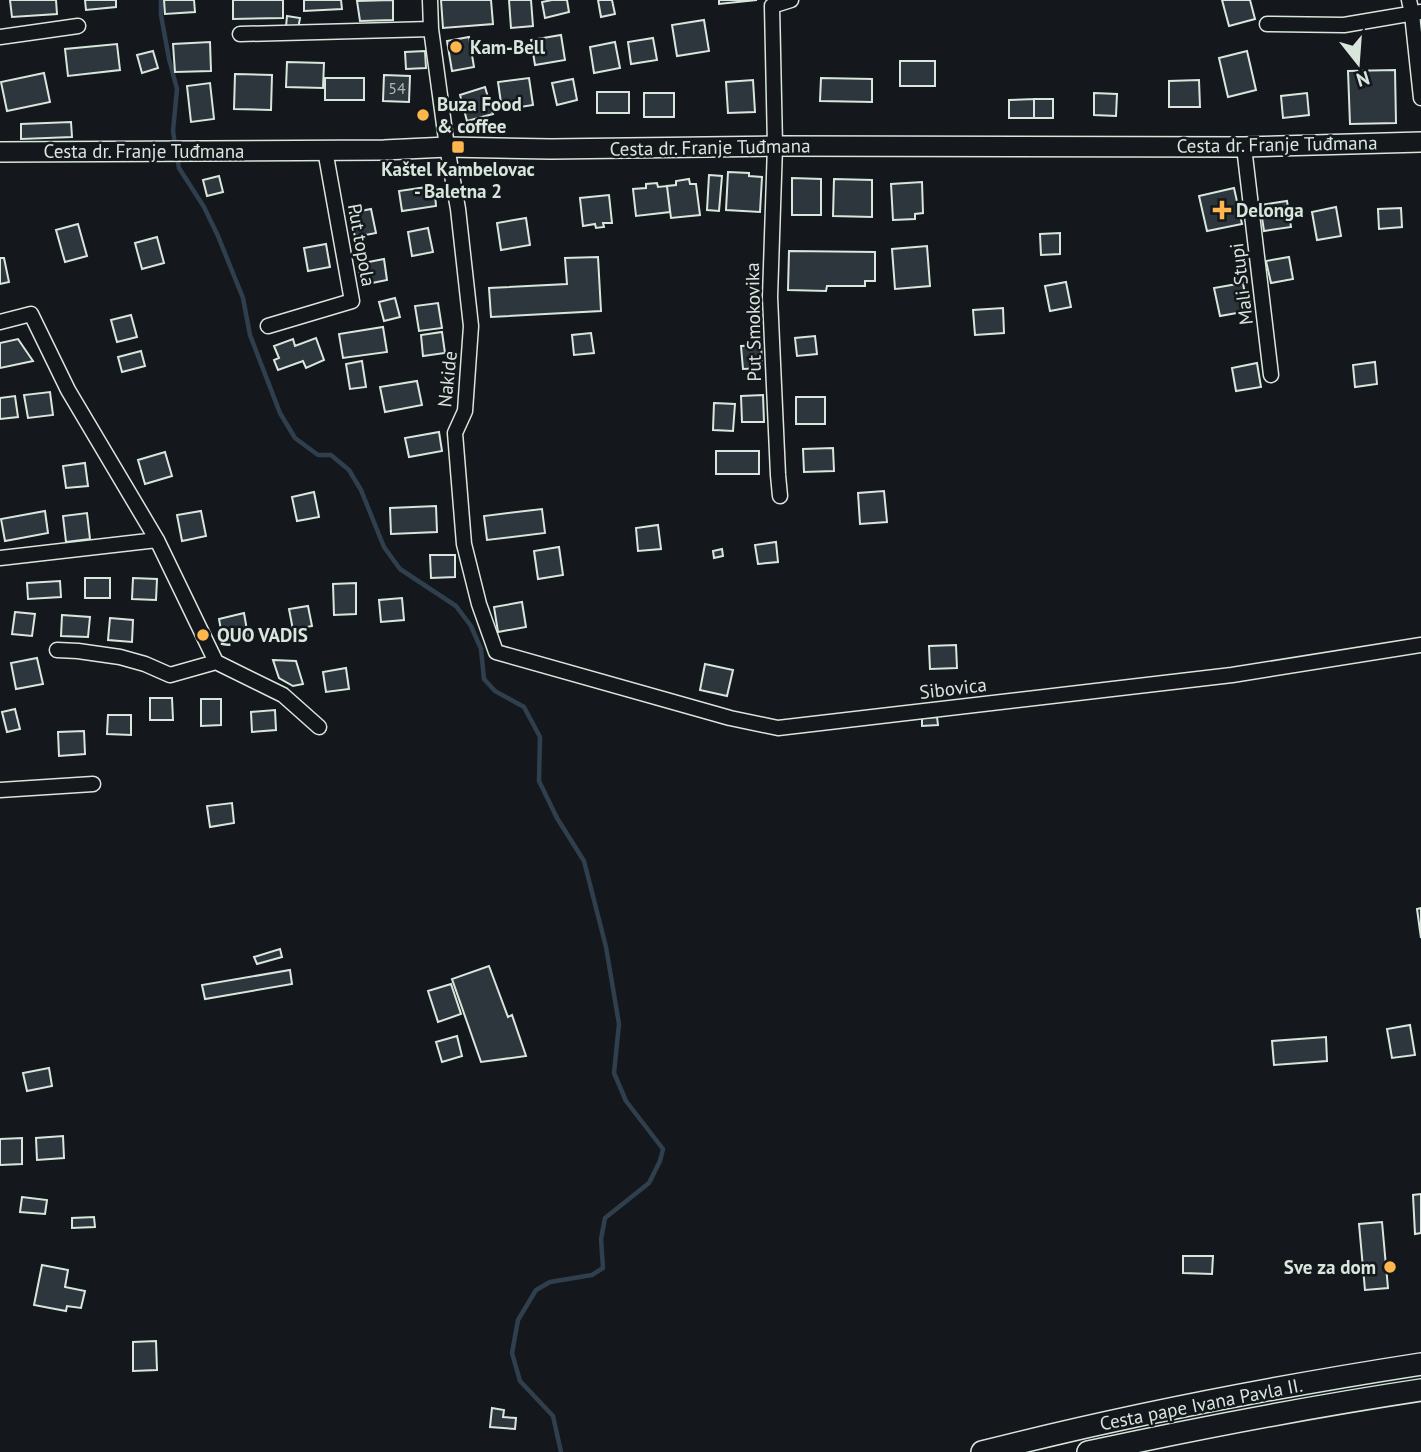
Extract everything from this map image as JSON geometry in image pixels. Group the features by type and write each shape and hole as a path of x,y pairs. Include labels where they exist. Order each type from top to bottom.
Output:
{"main road":[{"name":"Cesta dr. Franje Tuđmana","path":"0,152 384,150 447,147 551,149 1244,146 1421,142"},
{"name":"Cesta pape Ivana Pavla II.","path":"982,1452 1213,1399 1421,1364"},
{"name":"Cesta pape Ivana Pavla II.","path":"1088,1452 1330,1404 1421,1390"}],"street":[{"name":"Nakide","path":"430,0 431,29 458,209 471,326 465,411 455,433 464,544 479,604 496,652"},
{"name":"Put Smokovika","path":"780,496 770,297 775,146 772,6 792,0"},
{"path":"1267,24 1344,25 1414,9 1421,98"},
{"path":"0,37 78,26"},
{"path":"240,34 431,29"},
{"name":"Mali Stupi","path":"1244,146 1271,374"},
{"name":"Put topola","path":"268,326 352,301 325,150"},
{"path":"0,322 31,314 68,390 158,540 216,662 283,695 319,727"},
{"path":"0,558 158,540"},
{"name":"Sibovica","path":"496,652 730,718 778,728 1232,675 1421,645"},
{"path":"57,650 120,657 170,675 216,662"},
{"path":"0,790 93,784"}],"building":[{"path":"10,0 56,0 57,14 12,17"},
{"path":"85,0 116,0 116,7 86,10"},
{"path":"164,0 194,0 195,12 165,14"},
{"path":"233,0 283,0 283,18 233,19"},
{"path":"304,0 341,0 342,9 304,11"},
{"path":"393,0 393,20 360,21 357,1"},
{"path":"441,0 491,0 493,24 443,28"},
{"path":"509,0 531,0 533,26 511,28"},
{"path":"567,0 569,12 545,18 542,2"},
{"path":"598,0 612,0 615,14 601,17"},
{"path":"719,0 757,0 719,4"},
{"path":"1222,0 1250,0 1255,19 1229,26"},
{"path":"287,16 300,18 298,29 286,27"},
{"path":"704,20 709,51 677,56 672,25"},
{"path":"561,35 565,60 535,65 531,40"},
{"path":"469,37 474,67 452,71 447,41"},
{"path":"653,38 657,60 631,64 628,42"},
{"path":"210,42 211,71 175,72 173,44"},
{"path":"615,42 620,68 594,73 590,47"},
{"path":"117,44 120,70 68,76 65,49"},
{"path":"153,51 158,68 142,73 137,55"},
{"path":"425,51 426,68 406,69 405,52"},
{"path":"1247,51 1256,90 1228,97 1219,58"},
{"path":"900,61 935,61 935,86 900,86"},
{"path":"287,62 324,63 323,88 286,87"},
{"path":"1395,70 1396,123 1350,124 1348,71"},
{"path":"44,73 50,102 7,111 1,82"},
{"path":"235,74 272,75 271,110 234,109"},
{"path":"384,75 410,76 409,102 383,101"},
{"path":"325,78 364,78 364,100 325,100"},
{"path":"529,78 533,105 502,110 498,82"},
{"path":"821,78 872,79 872,102 820,101"},
{"path":"573,79 577,100 557,105 552,83"},
{"path":"753,80 755,112 728,113 726,82"},
{"path":"1199,80 1200,107 1169,107 1169,81"},
{"path":"210,83 214,119 191,122 187,86"},
{"path":"485,87 493,114 467,121 460,95"},
{"path":"597,92 629,92 629,113 597,113"},
{"path":"644,93 674,93 674,117 644,117"},
{"path":"1094,93 1117,94 1116,116 1094,115"},
{"path":"1307,93 1309,115 1283,118 1281,96"},
{"path":"1034,99 1034,118 1009,118 1009,100"},
{"path":"1034,99 1053,99 1053,118 1034,118"},
{"path":"71,122 72,137 21,139 21,124"},
{"path":"728,172 762,177 760,212 726,210"},
{"path":"709,175 722,176 719,211 707,210"},
{"path":"219,176 223,192 207,196 203,180"},
{"path":"792,178 821,179 821,215 792,215"},
{"path":"689,179 690,184 696,184 700,215 671,218 667,186"},
{"path":"834,179 872,180 872,217 833,216"},
{"path":"922,182 923,213 915,214 915,219 893,220 891,184"},
{"path":"657,183 658,187 667,186 670,212 636,216 633,189 646,188 646,184"},
{"path":"427,187 428,195 435,194 436,206 402,211 399,191"},
{"path":"1234,188 1242,224 1207,231 1199,196"},
{"path":"609,195 612,223 603,223 604,227 596,228 595,224 583,226 580,198"},
{"path":"1287,201 1291,227 1264,231 1260,205"},
{"path":"1336,207 1341,236 1317,240 1312,212"},
{"path":"1401,208 1402,227 1379,229 1378,209"},
{"path":"371,209 376,233 355,237 350,213"},
{"path":"526,218 530,245 501,250 497,223"},
{"path":"78,224 87,256 65,262 56,230"},
{"path":"428,228 433,252 412,256 408,232"},
{"path":"1060,233 1060,254 1041,255 1040,234"},
{"path":"157,237 164,263 142,269 135,243"},
{"path":"326,244 330,267 308,271 304,248"},
{"path":"927,246 930,286 895,289 892,249"},
{"path":"789,251 875,252 875,281 865,281 865,286 827,286 826,291 788,290"},
{"path":"598,257 601,311 491,317 489,288 567,284 565,258"},
{"path":"1289,257 1293,279 1271,283 1266,261"},
{"path":"0,258 4,258 9,282 0,284"},
{"path":"384,259 387,280 362,285 358,264"},
{"path":"1066,282 1071,307 1050,311 1045,286"},
{"path":"1243,283 1248,311 1220,316 1214,288"},
{"path":"395,298 400,317 384,321 379,302"},
{"path":"438,303 442,328 419,331 415,306"},
{"path":"1003,308 1004,333 975,335 973,310"},
{"path":"131,315 137,337 117,342 111,320"},
{"path":"383,327 387,352 343,358 339,334"},
{"path":"442,332 445,353 423,356 421,335"},
{"path":"591,333 594,353 574,355 572,335"},
{"path":"815,336 817,354 797,356 795,338"},
{"path":"316,338 324,360 306,368 303,361 278,370 274,360 279,358 274,346 293,339 295,346"},
{"path":"18,339 33,361 0,368 0,343"},
{"path":"761,345 762,368 743,369 741,346"},
{"path":"141,351 145,366 122,372 118,357"},
{"path":"362,361 366,387 350,389 346,364"},
{"path":"1375,362 1377,384 1355,387 1353,365"},
{"path":"1257,363 1261,387 1236,391 1232,368"},
{"path":"417,381 422,405 385,412 380,387"},
{"path":"50,392 53,415 28,418 24,395"},
{"path":"763,395 764,422 742,422 741,396"},
{"path":"15,396 18,417 0,419 0,398"},
{"path":"796,397 825,397 825,424 796,424"},
{"path":"714,403 735,404 733,431 713,430"},
{"path":"439,432 442,451 409,457 405,438"},
{"path":"833,448 834,471 804,472 803,449"},
{"path":"716,451 759,451 759,474 716,474"},
{"path":"165,452 172,476 145,484 138,460"},
{"path":"85,463 88,486 66,488 63,466"},
{"path":"884,491 887,522 860,524 858,493"},
{"path":"314,492 319,517 297,521 292,497"},
{"path":"436,506 437,532 391,534 390,508"},
{"path":"542,509 545,533 487,540 484,516"},
{"path":"45,511 48,533 5,541 1,519"},
{"path":"201,511 206,536 182,541 177,515"},
{"path":"87,513 90,539 66,542 63,516"},
{"path":"658,525 661,549 638,551 636,528"},
{"path":"776,542 778,562 758,564 755,545"},
{"path":"559,547 563,575 538,579 534,551"},
{"path":"722,549 723,556 714,558 713,551"},
{"path":"430,555 455,555 455,577 431,578"},
{"path":"85,578 110,578 110,598 85,598"},
{"path":"133,578 157,579 156,600 132,599"},
{"path":"60,581 61,597 28,599 27,583"},
{"path":"356,583 356,614 334,615 333,584"},
{"path":"402,598 404,620 381,622 379,600"},
{"path":"522,602 526,627 498,632 494,607"},
{"path":"308,606 312,626 293,630 289,609"},
{"path":"15,612 35,614 32,636 12,634"},
{"path":"244,613 248,636 223,641 219,619"},
{"path":"62,615 90,617 88,637 61,636"},
{"path":"110,618 133,620 132,642 108,640"},
{"path":"956,645 957,668 930,669 929,646"},
{"path":"37,658 43,684 16,689 11,663"},
{"path":"273,660 296,661 303,684 293,686 279,678"},
{"path":"705,664 733,670 727,696 700,690"},
{"path":"346,668 349,689 326,692 323,672"},
{"path":"150,698 172,698 173,720 150,720"},
{"path":"201,699 221,699 221,725 201,726"},
{"path":"15,709 20,729 7,732 2,712"},
{"path":"275,710 276,730 252,732 251,712"},
{"path":"108,715 131,715 131,735 107,734"},
{"path":"937,717 938,725 922,726 922,718"},
{"path":"84,731 85,754 59,756 58,732"},
{"path":"232,803 234,823 210,827 207,806"},
{"path":"1421,908 1421,938 1417,909"},
{"path":"280,949 282,957 257,964 254,957"},
{"path":"489,966 508,1017 512,1015 526,1056 481,1062 452,979"},
{"path":"290,970 292,984 205,999 202,985"},
{"path":"451,984 461,1014 438,1022 428,991"},
{"path":"1410,1025 1415,1055 1392,1058 1387,1029"},
{"path":"457,1036 462,1056 442,1062 436,1042"},
{"path":"1326,1037 1327,1061 1274,1065 1272,1041"},
{"path":"49,1068 52,1086 27,1091 23,1073"},
{"path":"63,1136 64,1158 37,1160 36,1138"},
{"path":"22,1138 22,1164 0,1165 0,1139"},
{"path":"1421,1194 1421,1233 1415,1234 1413,1195"},
{"path":"22,1197 47,1200 45,1214 20,1212"},
{"path":"94,1217 95,1227 72,1228 72,1218"},
{"path":"1382,1222 1388,1288 1365,1290 1359,1224"},
{"path":"1183,1256 1213,1256 1212,1274 1183,1273"},
{"path":"42,1265 68,1270 65,1287 85,1291 81,1308 67,1306 66,1311 34,1305"},
{"path":"156,1341 157,1370 133,1371 133,1342"},
{"path":"492,1408 504,1410 503,1417 516,1418 515,1429 490,1427"}],"waterway":[{"path":"161,0 161,15 177,89 173,131 175,144"},
{"path":"177,156 179,168 204,207 218,236 243,298 250,335 280,413 295,438 318,455 331,455 349,470 361,490 384,547 400,569 456,606 471,626 481,649 484,679 495,691 524,707 540,737 539,781 557,818 584,861 606,947 619,1024 614,1073 626,1101 663,1149 649,1183 605,1218 601,1239 603,1268 592,1275 550,1282 536,1290 518,1320 512,1353 520,1381 553,1416 561,1452"}],"place":[{"name":"Kam-Bell","path":"456,47"},
{"name":"Buza Food & coffee","path":"423,115"},
{"name":"Kaštel Kambelovac - Baletna 2","path":"458,147"},
{"name":"Delonga","path":"1222,210"},
{"name":"QUO VADIS","path":"203,635"},
{"name":"Sve za dom","path":"1390,1267"}]}
